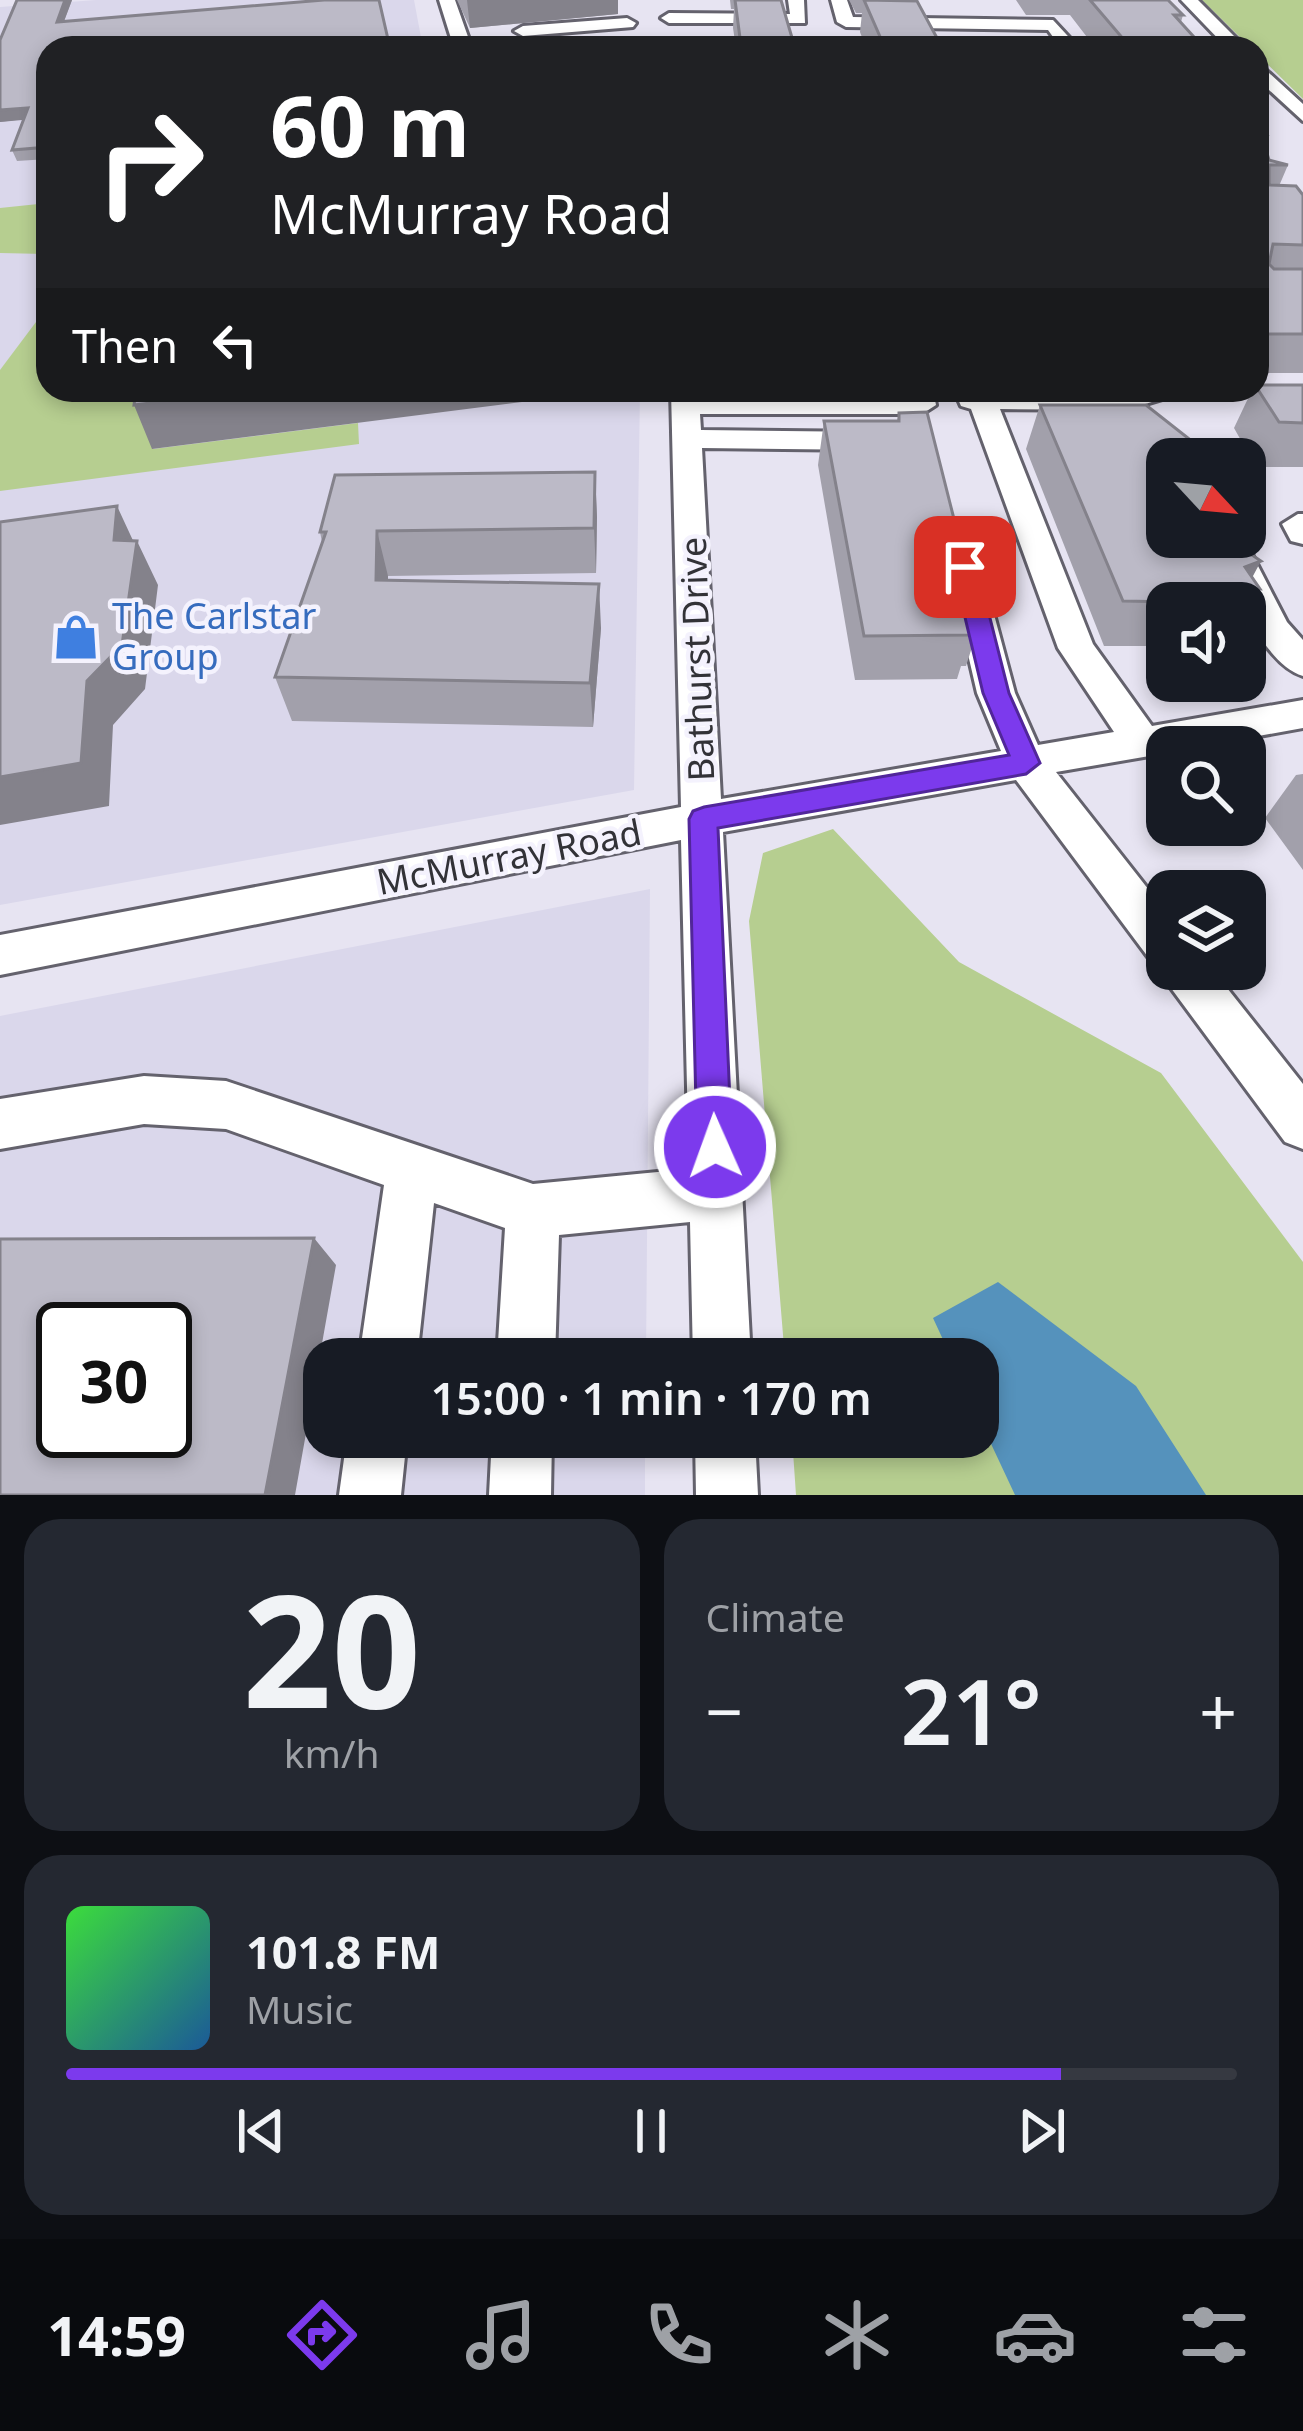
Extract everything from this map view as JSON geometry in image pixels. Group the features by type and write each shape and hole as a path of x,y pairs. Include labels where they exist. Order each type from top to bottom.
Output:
{"street":[{"path":"446,0 459,36"},
{"path":"523,31 628,30 632,14 625,0"},
{"path":"669,17 706,9 800,19 796,0"},
{"path":"838,0 850,36"},
{"path":"928,0 939,22"},
{"path":"965,0 984,31"},
{"path":"1190,0 1225,36"},
{"path":"669,17 772,36"},
{"path":"846,22 939,22 984,31"},
{"path":"928,36 926,32 1052,25 1061,36"},
{"path":"1269,80 1303,115"},
{"path":"686,411 921,402"},
{"path":"980,402 1007,437 1076,648 1142,742"},
{"path":"686,411 910,441"},
{"name":"Bathurst Drive","path":"686,411 721,1338"},
{"path":"1303,524 1298,524 1303,535"},
{"path":"962,556 996,693 1026,763 1146,919"},
{"path":"1238,558 1273,629 1303,663"},
{"name":"McMurray Road","path":"0,955 704,819 1303,715"},
{"path":"1202,990 1294,1100"},
{"path":"0,1124 144,1100 226,1105 533,1211 716,1192"},
{"path":"391,1338 412,1169"},
{"path":"527,1338 533,1211"},
{"path":"370,1495 374,1458"},
{"path":"520,1495 521,1458"},
{"path":"726,1458 727,1495"}],"shaded area":[{"path":"96,0 414,0 421,36 36,36 36,402 640,402 634,790 0,905 0,7"},
{"path":"650,889 646,1338 303,1338 303,1458 645,1458 645,1495 0,1495 0,1016"}],"green space":[{"path":"1202,0 1303,0 1303,99 1269,66 1269,36 1239,36"},
{"path":"36,204 36,254 0,253 0,208"},
{"path":"36,322 36,402 159,402 153,449 358,423 359,444 0,491 0,370"},
{"path":"833,829 959,962 1161,1073 1303,1262 1303,1495 796,1495 793,1458 999,1458 999,1338 783,1338 749,921 763,853"}],"water":[{"path":"998,1282 1136,1386 1206,1495 1015,1495 998,1458 999,1338 942,1338 933,1318"}],"building":[{"path":"17,0 65,0 57,22 324,0 379,0 387,36 36,36 36,148 12,150 28,108 0,110 0,40"},
{"path":"735,0 781,0 792,36 740,36"},
{"path":"864,0 917,1 936,36 880,36"},
{"path":"1090,0 1168,0 1183,15 1174,15 1193,36 1121,36"},
{"path":"1269,185 1296,186 1303,195 1303,245 1273,244 1269,264"},
{"path":"1269,264 1274,269 1303,269 1303,334 1269,334"},
{"path":"1269,385 1303,385 1303,423 1279,422 1266,402"},
{"path":"1040,405 1146,405 1188,438 1146,438 1146,558 1261,561 1245,567 1255,582 1146,582 1146,601 1123,601"},
{"path":"927,412 980,622 969,622 970,635 864,636 824,421 899,421 899,413"},
{"path":"595,472 594,528 377,531 376,580 599,584 590,683 275,677 326,532 320,532 335,475"},
{"name":"The Carlstar Group","path":"117,506 114,540 137,541 122,645 87,681 81,763 0,777 0,522"},
{"path":"314,1238 265,1495 0,1495 0,1239"}],"place":[{"name":"The Carlstar Group","path":"76,637"}],"route":[{"path":"715,1147 704,819 1026,763 996,693 965,567"}]}
